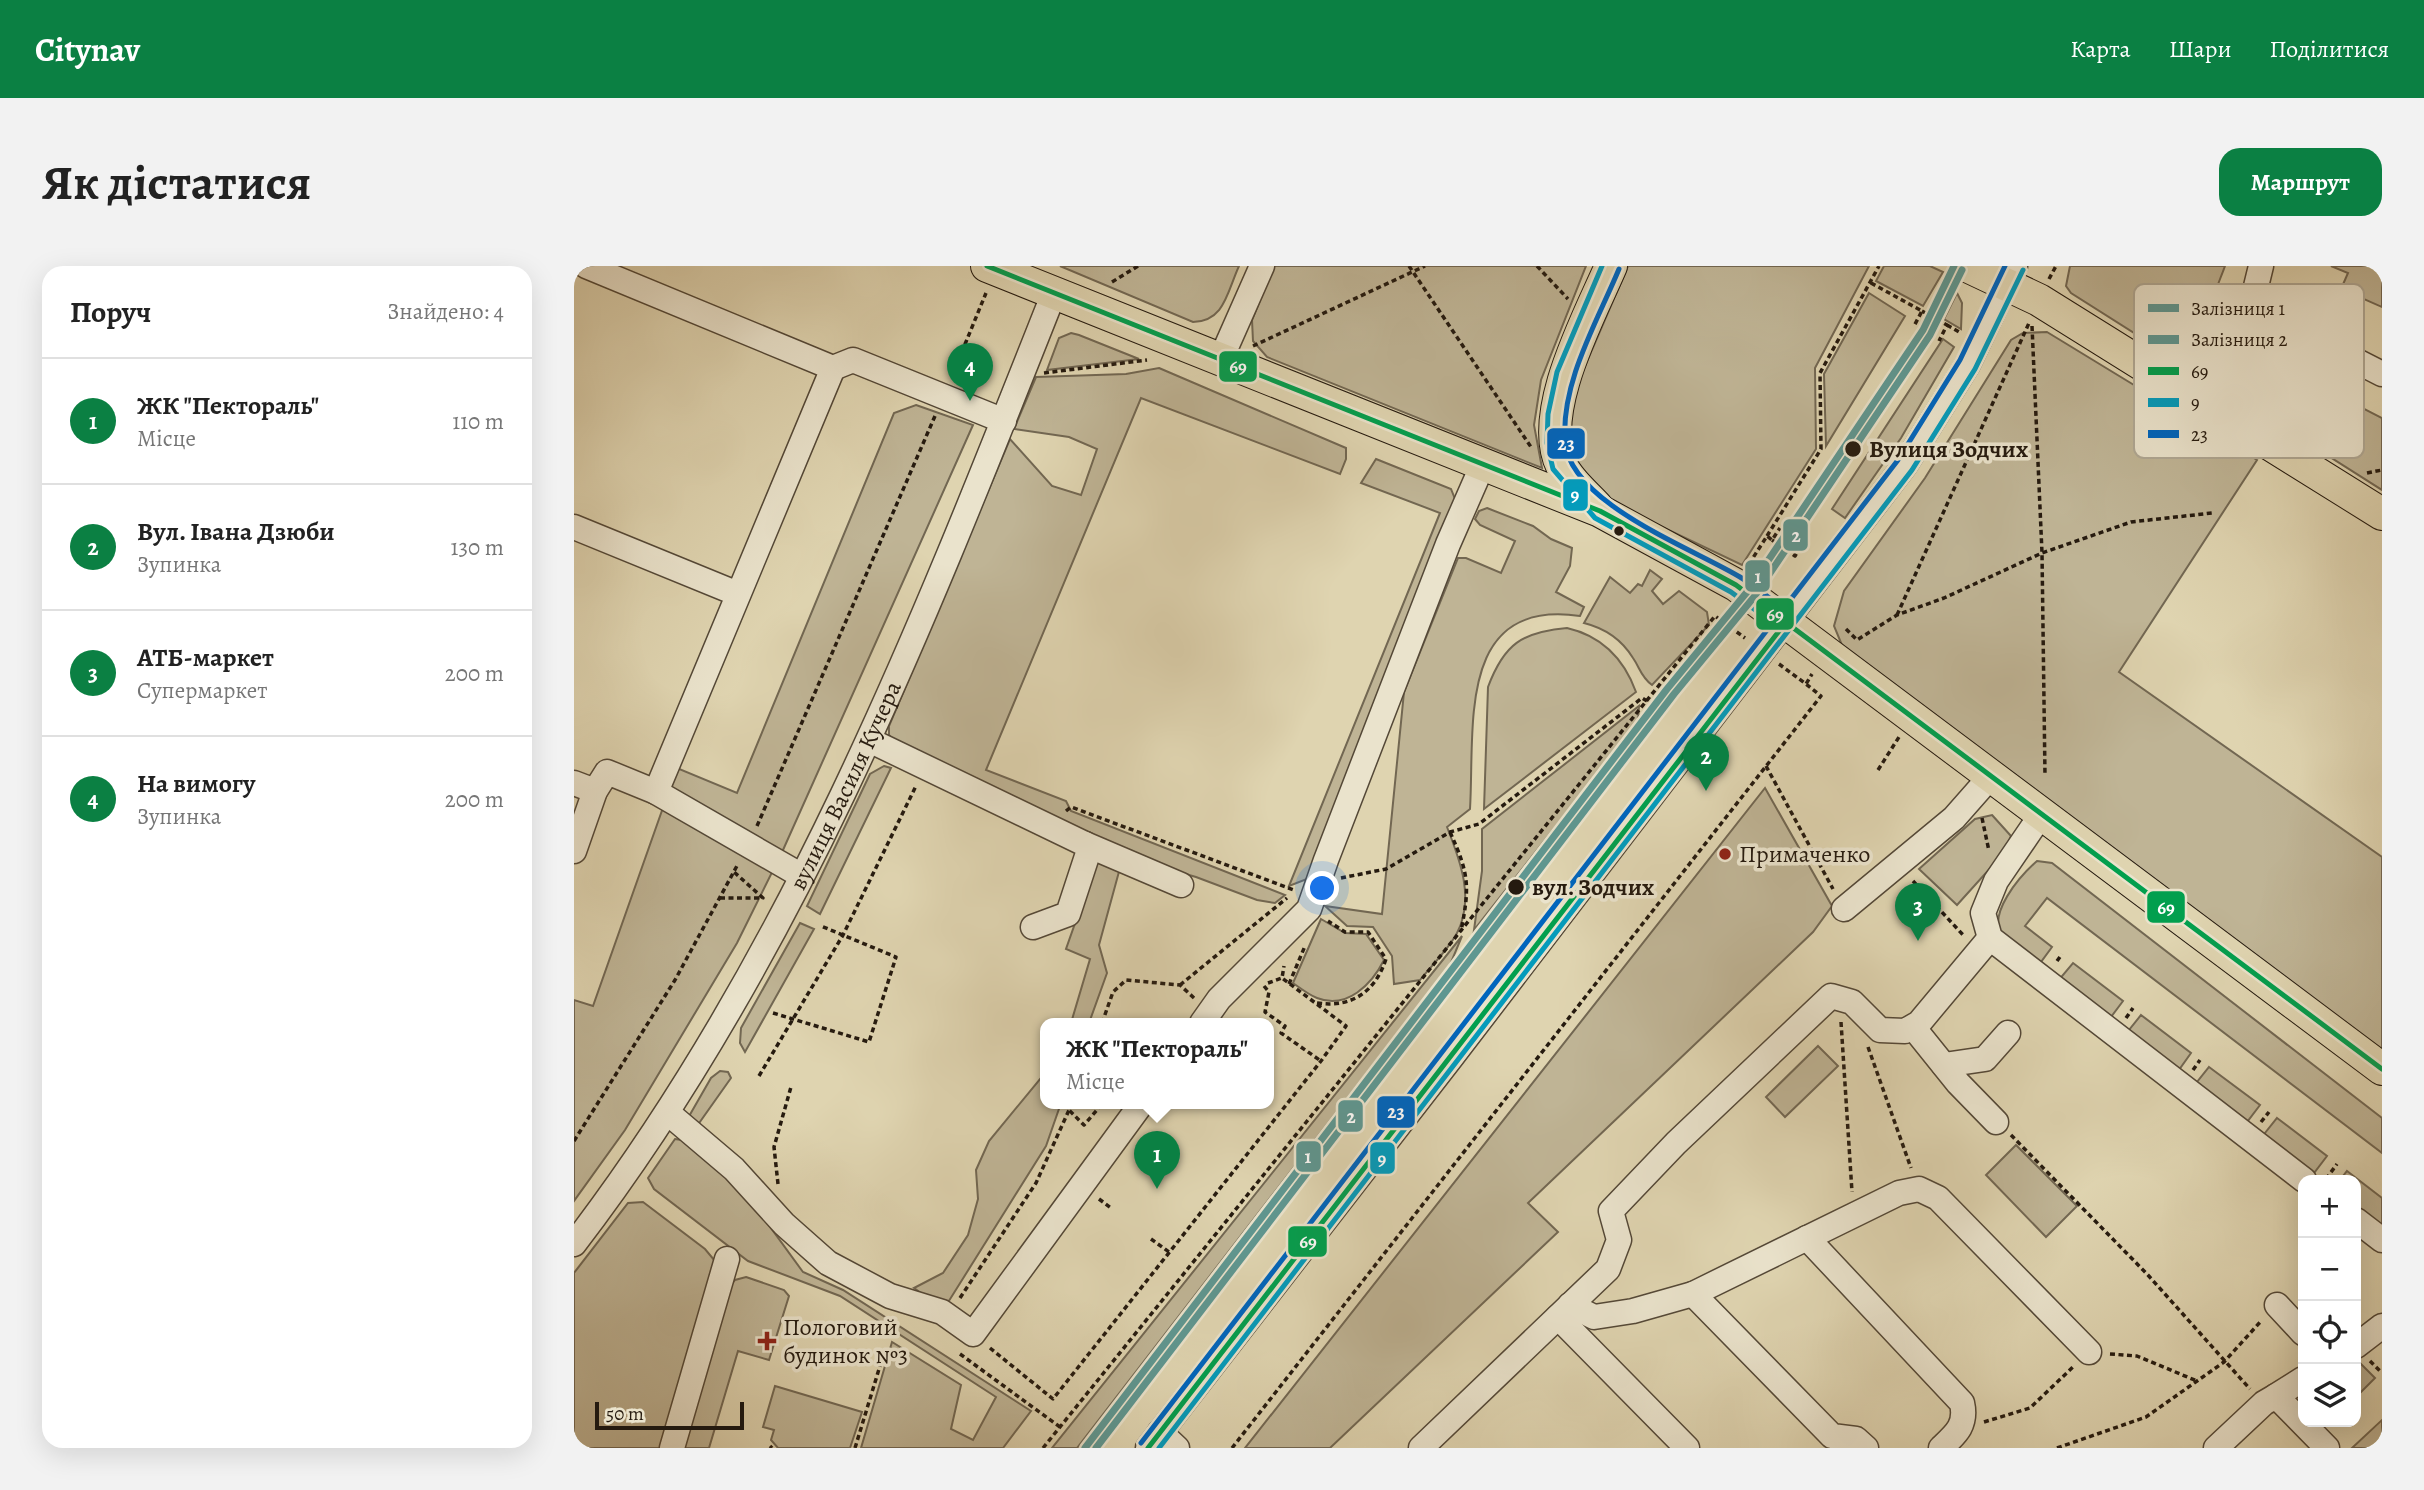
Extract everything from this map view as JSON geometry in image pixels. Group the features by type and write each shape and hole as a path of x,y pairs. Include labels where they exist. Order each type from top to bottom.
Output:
{"main road":[{"path":"1600,510 1561,465 1556,443 1557,414 1566,374 1611,266"},
{"path":"1968,266 2011,275 2039,300 2134,359"},
{"path":"987,278 1054,293 1600,510 1736,585 1786,622 1837,641 1984,784 2041,816 2382,1069"},
{"path":"2292,458 2382,514"}],"street":[{"path":"586,266 833,368 853,360 1004,421"},
{"path":"1220,361 1262,266"},
{"path":"2257,284 2261,266"},
{"path":"1161,1443 1905,465 1968,364 2011,275"},
{"name":"вулиця Василя Кучера","path":"574,1244 625,1177 710,1047 801,877 869,740 1004,421 1054,293"},
{"path":"656,792 833,368"},
{"path":"1206,1018 1219,999 1309,909 1448,544 1483,464"},
{"path":"574,527 738,594"},
{"path":"869,740 1085,844 1181,885"},
{"path":"574,851 585,787 607,772 656,792 801,877"},
{"path":"1844,909 1954,818 1984,784"},
{"path":"1421,1448 1608,1269 1619,1240 1611,1211 1676,1143 1830,996 1852,1002 1880,1030 1905,1031 1913,1027 1984,945 1983,913 1996,881 2041,816"},
{"path":"1032,927 1068,914 1089,850 1085,844"},
{"path":"1984,945 2298,1176"},
{"path":"1913,1027 1996,1122"},
{"path":"1944,1065 1985,1059 2008,1033"},
{"path":"668,1113 734,1169 784,1224 828,1263 890,1296 948,1317 973,1334 1138,1109"},
{"path":"1564,1311 1594,1317 1633,1311 1693,1294 1899,1193 1919,1189 1938,1198 2089,1352"},
{"path":"2361,1224 2382,1240"},
{"path":"1807,1238 1962,1403 1965,1416 1960,1430 1941,1448"},
{"path":"672,1448 727,1258"},
{"path":"1693,1294 1832,1436 1856,1439 1866,1448"},
{"path":"2277,1305 2298,1328"},
{"path":"1564,1311 1687,1448"},
{"path":"2361,1342 2382,1326"},
{"path":"2216,1448 2270,1400 2298,1382"},
{"path":"2270,1400 2327,1448"}],"path":[{"path":"1112,282 1138,266"},
{"path":"1409,266 1536,455"},
{"path":"1220,361 1425,266"},
{"path":"1736,585 1821,449 1820,373 1879,266"},
{"path":"574,1141 674,980 749,845 943,396 987,278"},
{"path":"1871,283 1947,325 1939,341"},
{"path":"1914,326 1922,311"},
{"path":"1897,615 2032,316 2042,553 2045,776"},
{"path":"1042,373 1147,360"},
{"path":"1805,684 1837,641 1857,640 1897,615 1944,598 2042,553 2131,522 2212,513"},
{"path":"1772,540 1780,528"},
{"path":"1768,536 1795,556 1803,543"},
{"path":"1043,1448 1461,934 1715,616 1737,632"},
{"path":"1232,1448 1821,696 1764,652"},
{"path":"1049,827 1071,807 1300,891 1386,869 1450,832 1479,824 1642,698 1647,701"},
{"path":"1878,771 1900,735"},
{"path":"1766,766 1844,909"},
{"path":"759,1076 796,1019 843,935 887,851 924,768"},
{"path":"1984,784 1996,881"},
{"path":"1450,832 1464,863 1469,893 1461,934"},
{"path":"1898,865 1984,945"},
{"path":"720,898 763,898 734,872"},
{"path":"1104,1018 1113,992 1126,980 1180,985 1289,895 1290,889"},
{"path":"1315,1003 1330,1005 1354,1001 1380,977 1386,959 1368,932 1345,932 1326,920"},
{"path":"773,1013 869,1042 896,957 821,926"},
{"path":"1289,984 1307,941"},
{"path":"973,1334 1053,1399 1346,1026 1282,978"},
{"path":"1263,984 1269,992 1265,1012 1274,1018"},
{"path":"1840,999 1853,1216"},
{"path":"1274,1018 1285,1026 1281,1033 1321,1061"},
{"path":"1865,1040 1919,1189"},
{"path":"784,1224 774,1147 791,1087"},
{"path":"948,1317 1036,1183 1069,1110 1083,1125 1098,1109"},
{"path":"1996,1122 2147,1274 2224,1362 2270,1400"},
{"path":"2329,1175 2337,1164"},
{"path":"1098,1198 1111,1208"},
{"path":"1151,1239 1169,1252"},
{"path":"2057,1448 2146,1418 2224,1362 2277,1305"},
{"path":"950,1346 1060,1427"},
{"path":"1960,1430 2030,1408 2089,1352 2137,1356 2197,1381"},
{"path":"856,1448 883,1356"}],"shaded area":[{"path":"1060,266 1239,266 1228,295 1218,311 1204,320 1193,322"},
{"path":"1274,266 1586,266 1541,380 1534,425 1542,468 1267,357 1253,341 1252,320"},
{"path":"1628,266 1869,266 1815,368 1816,449 1742,565 1614,504 1582,481 1565,446 1570,401"},
{"path":"1884,266 1930,266 1943,272 1923,306 1876,281"},
{"path":"2070,266 2225,266 2218,284 2134,284 2134,333 2071,293 2066,286"},
{"path":"2331,266 2382,266 2382,307 2364,299 2364,284 2343,284 2348,273"},
{"path":"1869,293 1905,316 1826,446 1824,374"},
{"path":"1957,293 1962,303 1961,329 1944,319"},
{"path":"2047,332 2134,385 2134,458 2257,460 2119,672 2382,857 2382,1051 1844,650 1834,626 1844,591 1925,478 2011,340 2023,333"},
{"path":"1071,333 1139,359 1047,370 1059,338"},
{"path":"1943,339 1954,347 1901,438 1845,518 1832,509"},
{"path":"1159,368 1346,448 1346,459 1340,474 1141,398 986,770 1066,801 1071,811 1285,895 1275,903 1257,900 1196,877 1130,858 1091,833 1070,826 895,742 889,735 889,726 1010,439 1052,486 1081,495 1097,449 1069,437 1014,429 1036,377 1126,374"},
{"path":"916,405 973,425 783,850 737,943 625,1130 574,1201 574,1000 593,1006 677,768 737,793 894,413"},
{"path":"2364,409 2382,418 2382,490 2331,458 2364,458"},
{"path":"1376,459 1451,489 1455,499 1307,879 1289,886 1440,513 1361,483"},
{"path":"1487,508 1533,526 1551,539 1572,548 1570,566 1556,592 1584,607 1580,616 1540,616 1511,627 1492,647 1480,675 1474,707 1470,809 1447,827 1464,880 1465,907 1462,920 1449,945 1420,980 1394,984 1392,956 1373,927 1347,926 1325,906 1382,914 1404,692 1458,558 1466,558 1501,573 1515,541 1480,525 1475,519 1479,511"},
{"path":"1650,570 1662,579 1652,591 1663,604 1679,591 1707,612 1709,625 1652,685 1618,640 1599,628 1584,623 1610,577 1630,593 1638,584 1642,586"},
{"path":"1567,628 1591,637 1610,651 1625,669 1636,692 1484,809 1488,687 1494,672 1508,650 1526,637"},
{"path":"1639,706 1638,722 1474,930 1482,871 1482,829"},
{"path":"884,766 891,768 820,914 807,906 870,774"},
{"path":"1765,788 1832,906 1813,932 1528,1203 1558,1232 1330,1448 1245,1448"},
{"path":"1992,815 2011,836 2004,853 1957,905 1919,869 1975,819"},
{"path":"1097,861 1120,868 1099,945 1107,973 1091,1018 1072,1018 1090,959 1066,949"},
{"path":"2037,861 2052,863 2382,1118 2382,1153 2047,898 2025,926 2052,947 2038,966 2010,945 1999,929 1998,918 2014,885"},
{"path":"1321,919 1345,933 1366,934 1384,960 1373,978 1348,998 1328,1001 1317,998 1293,983"},
{"path":"800,923 814,929 745,1052 740,1043 741,1028"},
{"path":"1462,936 1450,965 1077,1448 1052,1448"},
{"path":"2073,963 2123,1001 2108,1021 2057,982"},
{"path":"2141,1015 2191,1053 2176,1074 2125,1035"},
{"path":"1818,1046 1838,1066 1785,1117 1766,1097"},
{"path":"2209,1067 2260,1105 2244,1126 2193,1087"},
{"path":"720,1071 728,1072 731,1078 697,1126 688,1118 711,1078"},
{"path":"1040,1079 1040,1109 1059,1109 1046,1146 947,1304 932,1301 914,1288 943,1273 968,1235 978,1199 976,1170 989,1141"},
{"path":"2277,1118 2327,1156 2313,1175 2308,1175 2261,1138"},
{"path":"675,1139 688,1141 733,1176 803,1272 843,1290 1031,1411 1003,1448 861,1448 892,1342 961,1385 951,1429 973,1440 996,1397 840,1296 748,1261 654,1189 648,1178"},
{"path":"2016,1145 2077,1206 2046,1237 1986,1175"},
{"path":"2361,1182 2382,1198 2382,1230 2361,1214"},
{"path":"643,1202 705,1249 715,1261 665,1448 574,1448 574,1273 628,1203"},
{"path":"746,1277 784,1290 789,1296 769,1360 738,1351 709,1448 681,1448 724,1294 735,1280"},
{"path":"2361,1364 2375,1378 2361,1392"},
{"path":"775,1386 862,1412 850,1448 778,1448 771,1440 774,1430 763,1427"},
{"path":"2382,1420 2382,1448 2352,1448"}],"rail line":[{"name":"1","path":"1085,1448 1667,689 1747,592 1923,330 1954,266"},
{"name":"2","path":"1096,1448 1674,694 1754,597 1930,335 1962,270"}],"transit line":[{"name":"69","path":"987,266 1600,511 1736,585 2382,1069"},
{"name":"9","path":"1602,266 1557,372 1548,414 1547,443 1553,469 1595,518 1731,592 1781,629"},
{"name":"23","path":"1141,1443 1898,460 1960,360 2005,266"},
{"name":"23","path":"1619,269 1582,353 1569,397 1565,441 1572,463 1587,484 1609,504 1665,538 1740,577 1791,615"},
{"name":"9","path":"1159,1448 1912,470 1975,369 2023,270"},
{"name":"69","path":"1148,1448 1786,622"}],"place":[{"name":"На вимогу","path":"970,401"},
{"name":"Вулиця Зодчих","path":"1853,449"},
{"name":"Вул. Івана Дзюби","path":"1706,791"},
{"name":"Примаченко","path":"1725,854"},
{"name":"вул. Зодчих","path":"1516,887"},
{"name":"АТБ-маркет","path":"1918,941"},
{"name":"ЖК \"Пектораль\"","path":"1157,1189"},
{"name":"Пологовий будинок №3","path":"767,1341"}]}
